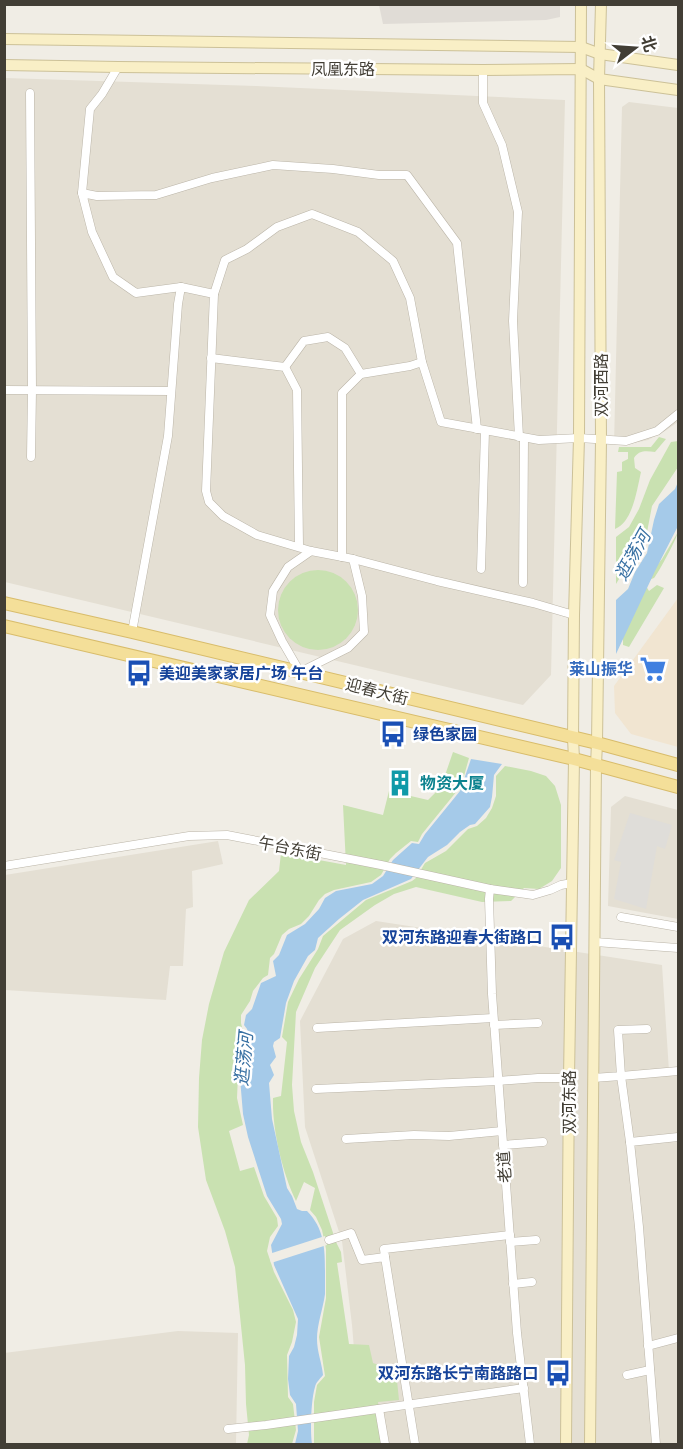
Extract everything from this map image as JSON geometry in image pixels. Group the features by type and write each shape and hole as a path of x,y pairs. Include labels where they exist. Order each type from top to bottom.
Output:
{"main road":[{"name":"迎春大街","path":"4,603 300,672 678,765"},
{"name":"迎春大街","path":"4,626 574,759 678,787"}],"street":[{"name":"双河西路","path":"574,759 573,615 579,438 581,4"},
{"name":"双河西路","path":"596,765 601,440 599,79 601,4"},
{"name":"凤凰东路","path":"4,39 581,47 600,54 678,65"},
{"name":"凤凰东路","path":"4,65 118,68 581,69 599,79 678,90"},
{"path":"118,68 90,109 82,193 92,232 113,277 136,293 181,287 214,294"},
{"path":"483,70 483,103 502,145 518,212 513,321 522,437 523,583"},
{"path":"30,93 31,458"},
{"path":"82,193 98,196 156,195 212,178 273,165 379,175 407,175 457,243 481,430 481,569"},
{"path":"573,615 353,558 311,551 257,535 223,516 209,502 206,491 214,294 225,260 247,249 277,227 312,214 358,232 393,261 410,298 422,362 441,422 539,440 579,438 626,441 657,431 678,414"},
{"path":"132,632 168,436 181,287"},
{"path":"285,368 304,341 328,336 345,348 361,374"},
{"path":"212,358 285,368"},
{"path":"342,557 342,393 361,374 422,362"},
{"path":"285,368 297,390 299,546"},
{"path":"4,390 171,391"},
{"path":"311,551 288,567 273,591 270,615 300,672 348,648 364,632 362,596 353,558"},
{"name":"双河东路","path":"566,1444 568,1078 574,759"},
{"name":"双河东路","path":"590,1444 596,765"},
{"name":"午台东街","path":"4,866 189,836 227,836 381,865 490,889 533,895 572,883"},
{"name":"老道","path":"490,889 498,1081 517,1333 530,1444"},
{"path":"621,916 678,927"},
{"path":"595,942 678,948"},
{"path":"317,1028 494,1021 538,1023"},
{"path":"647,1029 618,1030 621,1076 639,1227 656,1444"},
{"path":"593,1078 678,1071"},
{"path":"316,1089 568,1078"},
{"path":"346,1139 414,1135 449,1136 502,1131"},
{"path":"630,1142 678,1137"},
{"path":"503,1145 543,1142"},
{"path":"330,1240 351,1233 362,1260 385,1257"},
{"path":"415,1444 384,1249 510,1238 536,1240"},
{"path":"513,1284 532,1282"},
{"path":"648,1346 678,1338"},
{"path":"627,1375 650,1370"},
{"path":"228,1429 524,1388"},
{"path":"379,1409 385,1444"}],"shaded area":[{"path":"379,5 560,5 560,17 546,20 383,24"},
{"name":"绿色家园","path":"5,78 256,86 565,100 551,675 523,705 5,582"},
{"path":"629,102 678,108 678,422 648,440 614,445 622,107"},
{"name":"莱山振华","path":"678,598 678,747 631,734 615,713 614,686"},
{"path":"625,796 678,810 678,919 608,906 611,807"},
{"path":"630,813 672,825 665,849 657,846 646,909 614,899 621,862 614,860"},
{"path":"218,841 223,864 192,871 193,907 186,909 183,966 170,966 166,1000 5,990 5,875"},
{"path":"376,921 662,965 669,1071 678,1071 678,1444 355,1444 356,1373 342,1241 305,1127 300,1021 343,939"},
{"path":"178,1331 238,1333 236,1444 5,1444 4,1353"}],"green space":[{"path":"659,437 666,439 655,452 640,452 634,458 635,468 641,472 636,496 626,520 615,529 617,472 622,471 622,462 628,459 628,452 618,452 619,447 651,447"},
{"path":"678,441 678,467 652,506 644,548 627,582 622,574 616,584 616,537 629,527 650,480 671,442"},
{"path":"678,532 659,570 646,586 649,591 657,585 664,588 629,647 623,645 623,631 642,584 662,559"},
{"path":"318,570 333,573 346,582 355,595 358,610 355,625 346,638 333,647 318,650 303,647 290,638 281,625 278,610 281,595 290,582 303,573"},
{"path":"453,752 469,758 464,776 457,791 418,842 411,841 396,853 381,875 371,882 325,894 301,924 282,935 270,958 268,975 253,991 241,1015 244,1036 237,1098 243,1125 229,1131 240,1171 254,1167 264,1196 277,1218 278,1226 270,1237 267,1251 296,1322 287,1355 288,1397 293,1404 296,1430 292,1444 247,1444 249,1435 245,1365 235,1267 225,1231 206,1180 198,1127 202,1040 209,1004 224,952 249,900 279,871 281,853 346,865 343,805 383,815 389,791 428,800 441,787"},
{"path":"505,766 546,776 555,786 561,805 561,868 552,881 539,889 524,888 511,901 482,902 416,887 394,894 340,930 315,968 296,1012 292,1085 294,1111 301,1142 341,1252 342,1262 337,1263 349,1344 369,1345 373,1363 396,1371 399,1400 378,1402 383,1444 314,1444 314,1402 317,1385 325,1376 319,1337 326,1298 326,1249 322,1230 310,1210 315,1188 304,1182 296,1201 286,1177 276,1137 273,1098 281,1096 287,1042 282,1037 288,1002 323,936 366,900 412,881 425,863 446,851 468,829 477,826 486,818 496,796 496,776"}],"water":[{"path":"678,482 678,526 616,654 616,600 628,589 647,553 659,504 675,489"},
{"path":"471,759 502,764 494,775 490,807 475,824 460,832 447,845 428,857 411,879 363,900 318,938 315,950 308,956 294,981 286,1003 280,1038 274,1042 276,1057 270,1065 274,1075 269,1083 272,1119 287,1188 297,1209 307,1211 317,1224 325,1254 325,1294 317,1339 323,1375 316,1384 314,1393 311,1416 312,1444 295,1444 298,1431 296,1404 290,1395 288,1379 289,1356 297,1335 298,1319 274,1265 271,1245 282,1224 281,1219 267,1196 243,1114 240,1078 246,1068 248,1056 246,1044 250,1041 244,1025 246,1015 252,1009 261,983 276,976 273,961 279,955 287,935 305,924 319,909 325,898 336,891 372,884 383,876 393,860 412,843 419,844 460,791"}],"pier":[{"path":"325,1236 327,1245 271,1263 269,1254"}],"place":[{"name":"莱山振华","path":"653,669"},
{"name":"美迎美家家居广场 午台","path":"139,673"},
{"name":"绿色家园","path":"393,734"},
{"name":"物资大厦","path":"400,783"},
{"name":"双河东路迎春大街路口","path":"562,937"},
{"name":"双河东路长宁南路路口","path":"558,1373"}],"water label":[{"name":"逛荡河","path":"632,555"},
{"name":"逛荡河","path":"243,1059"}]}
